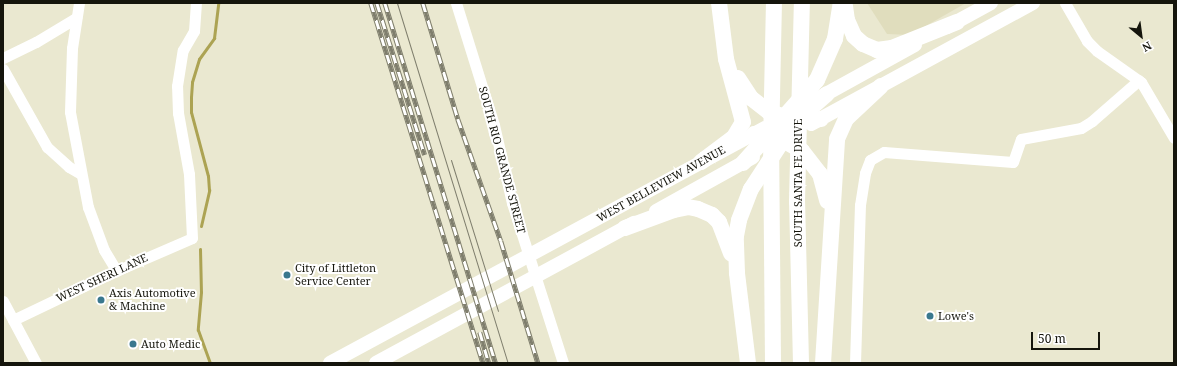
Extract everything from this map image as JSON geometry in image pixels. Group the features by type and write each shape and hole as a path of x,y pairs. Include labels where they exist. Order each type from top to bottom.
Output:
{"highway":[{"path":"720,3 728,46 744,89 762,107 792,119 821,119"},
{"path":"701,162 734,137 743,122 726,59 720,3"},
{"path":"773,363 771,312 771,144 774,3"},
{"name":"SOUTH SANTA FE DRIVE","path":"801,363 798,309 798,136 802,3"},
{"path":"743,163 776,138 792,119 824,68 835,38 841,3"},
{"path":"845,3 847,20 854,36 863,44 877,50 892,48 957,22"},
{"path":"823,363 829,239 838,134 846,120 881,86"},
{"path":"792,119 827,94"},
{"path":"754,134 776,138 802,151 820,174 826,189 829,239"},
{"path":"748,363 737,272 736,236 744,203 776,138"},
{"path":"625,228 682,208 703,210 716,219 723,229 737,272"}],"main road":[{"path":"827,94 991,3"},
{"path":"776,138 821,119 1033,3"},
{"name":"WEST BELLEVIEW AVENUE","path":"330,363 754,134 792,119"},
{"name":"WEST BELLEVIEW AVENUE","path":"376,363 743,163"}],"street":[{"path":"79,3 76,18 69,99 81,174 94,227 116,270"},
{"name":"WEST SHERI LANE","path":"13,320 116,270 192,238 190,174 178,113 177,86 183,50 194,31 196,3"},
{"name":"SOUTH RIO GRANDE STREET","path":"456,3 494,125 507,186 563,363"},
{"path":"1065,3 1087,41 1097,51 1139,80 1149,93 1174,138"},
{"path":"3,58 36,42 76,18"},
{"path":"3,68 47,147 69,167 81,174"},
{"path":"855,363 860,205 865,172 870,160 884,152 1013,162 1021,139 1081,128 1092,122 1139,80"},
{"path":"3,301 36,363"}],"shaded area":[{"path":"867,3 966,3 910,35 887,34"}],"waterway":[{"path":"201,226 209,190 208,176 191,112 192,82 199,59 214,38 218,3"},
{"path":"200,249 201,292 198,330 210,363"}],"tram line":[{"path":"397,3 508,363"},
{"path":"451,160 498,311"}],"railway":[{"path":"371,3 483,363"},
{"path":"377,3 425,155"},
{"path":"385,3 496,363"},
{"path":"423,3 458,119 501,241 538,363"},
{"path":"480,332 489,363"}],"place":[{"name":"City of Littleton Service Center","path":"287,275"},
{"name":"Axis Automotive & Machine","path":"101,300"},
{"name":"Lowe's","path":"930,316"},
{"name":"Auto Medic","path":"133,344"}]}
